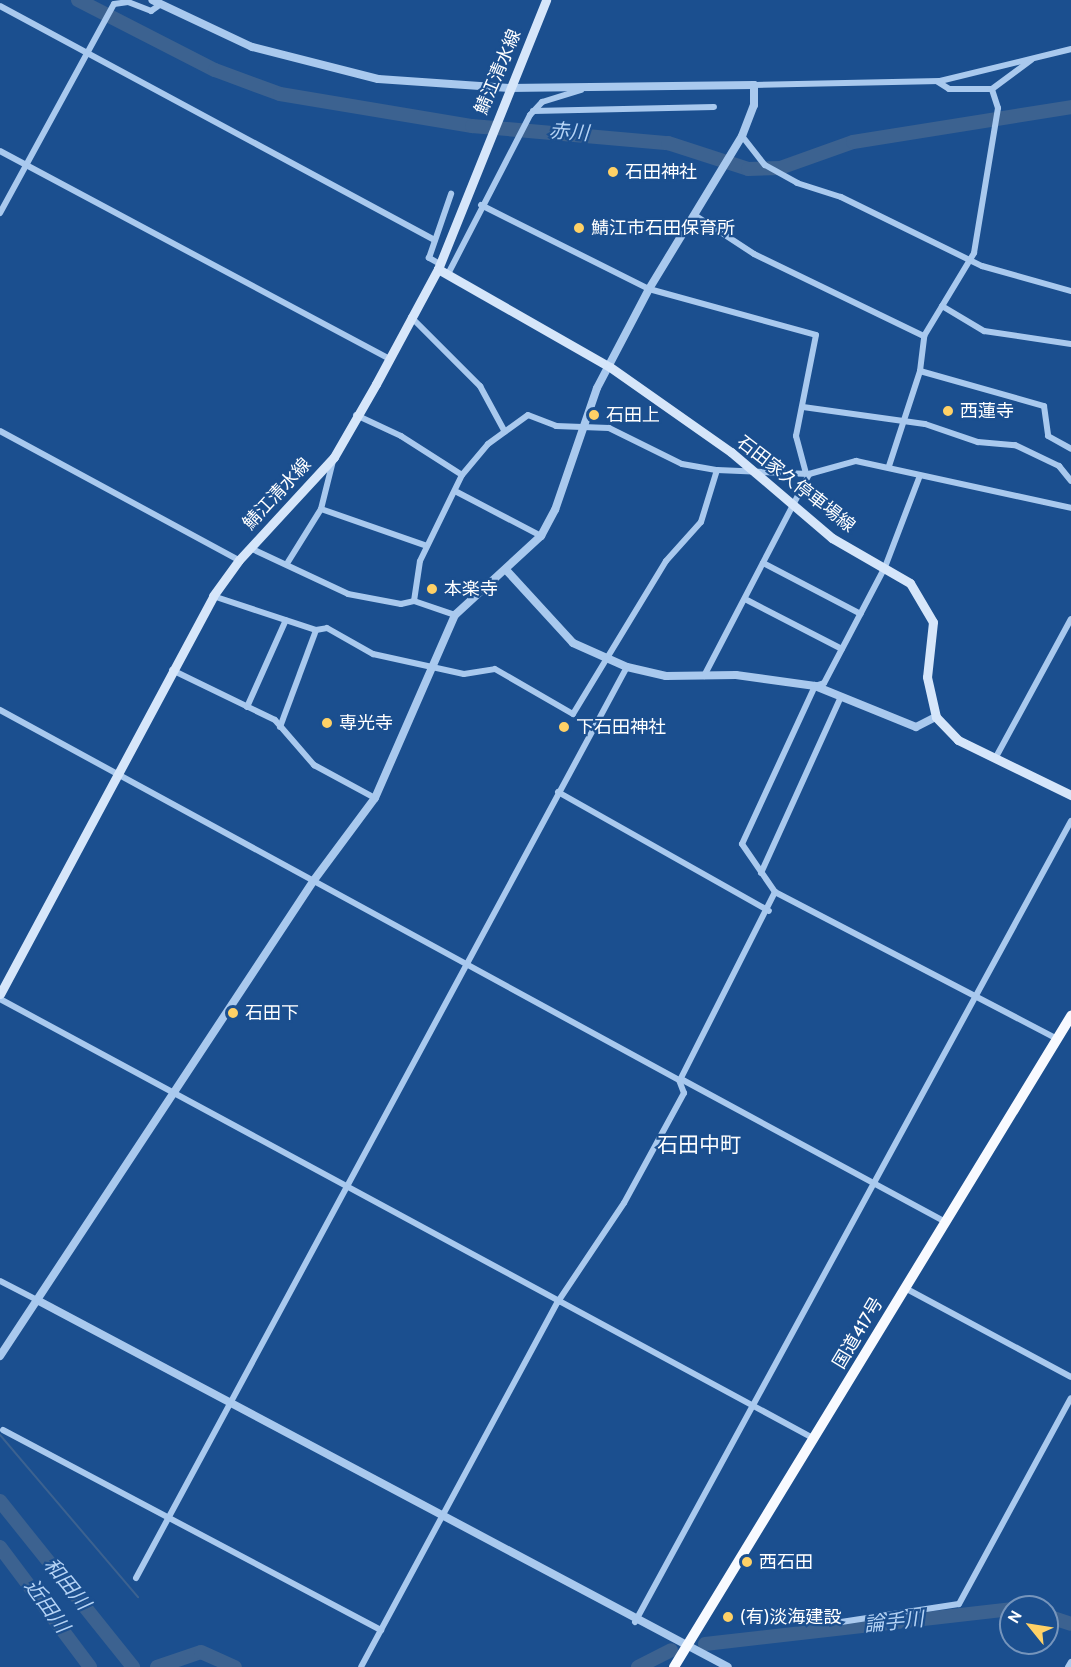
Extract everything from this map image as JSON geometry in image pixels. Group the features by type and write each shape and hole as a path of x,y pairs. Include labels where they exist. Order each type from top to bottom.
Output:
{"highway":[{"name":"国道417号","path":"674,1667 1071,1016"}],"main road":[{"name":"鯖江清水線","path":"0,994 119,776 172,670 213,596 239,560 334,457 389,359 439,266 513,77 546,0"},
{"name":"石田家久停車場線","path":"439,266 448,274 610,367 755,471 793,507 915,587 931,616 927,677 936,717"},
{"path":"936,717 958,740 1071,795"}],"street":[{"path":"0,213 112,8 128,2 151,10 157,2 288,60 378,79 509,88 938,81 1071,49"},
{"path":"0,6 433,239"},
{"path":"938,81 949,89 992,89 1031,60"},
{"path":"448,274 481,205 534,111 542,102 596,85"},
{"path":"0,1356 314,880 375,798 455,615 508,572 541,536 610,367 649,289 696,216 752,118 754,85"},
{"path":"889,466 920,371 924,336 967,260 974,253 998,108 992,89"},
{"path":"534,111 714,107"},
{"path":"742,136 765,165 797,183 895,222 967,260 1071,291"},
{"path":"0,151 389,359"},
{"path":"439,266 429,258 433,239 451,194"},
{"path":"481,205 649,289 816,335 796,436 808,473 793,507 704,676"},
{"path":"696,216 754,254 924,336"},
{"path":"942,306 984,331 1071,344"},
{"path":"411,317 480,386 505,432"},
{"path":"920,371 1044,406 1048,436 1071,449"},
{"path":"803,407 902,421 1026,449 1059,466 1071,481"},
{"path":"356,415 401,436 462,475"},
{"path":"414,601 427,546 462,475 505,432 528,415 556,426 609,428 682,464 717,470 808,473 846,461 889,466 919,478 1071,508"},
{"path":"0,431 239,560"},
{"path":"288,562 321,509 334,457"},
{"path":"213,596 316,630 327,628 373,654 464,674 495,669 573,714 666,561 700,522 717,470"},
{"path":"919,478 885,567 824,683 815,686 742,844 775,892 1057,1039"},
{"path":"455,491 541,536"},
{"path":"321,509 427,546"},
{"path":"250,548 288,562 348,594 401,604 414,601 455,615"},
{"path":"763,563 861,614"},
{"path":"508,572 558,630 608,659 627,667 666,676 704,676 815,686 905,726 916,728 936,717"},
{"path":"745,599 842,650"},
{"path":"996,757 1071,618"},
{"path":"247,707 286,620"},
{"path":"280,726 316,630"},
{"path":"136,1578 465,961 627,667"},
{"path":"172,670 280,726 314,765 375,798"},
{"path":"761,873 841,697"},
{"path":"0,710 680,1079 873,1179 945,1222"},
{"path":"558,792 770,911"},
{"path":"635,1622 873,1179 976,997 1071,821"},
{"path":"361,1667 557,1303 630,1193 684,1093 680,1079 770,911 775,892"},
{"path":"0,999 347,1185 557,1303 813,1438"},
{"path":"0,1281 231,1403 635,1622 728,1667"},
{"path":"905,1288 1071,1377"},
{"path":"841,1622 959,1604 1071,1398"},
{"path":"3,1430 170,1516 381,1630"},
{"path":"1068,1667 1071,1662"}],"waterway":[{"name":"赤川","path":"78,0 215,70 280,94 472,126 668,143 748,169 780,168 853,142 1071,107"},
{"path":"0,1435 138,1597"},
{"name":"和田川","path":"0,1501 133,1667"},
{"name":"近田川","path":"0,1547 90,1667"},
{"name":"論手川","path":"705,1644 999,1610"},
{"name":"論手川","path":"1059,1620 1071,1624"},
{"name":"論手川","path":"638,1667 671,1650"},
{"name":"論手川","path":"157,1667 201,1652 235,1667"}],"place":[{"name":"石田神社","path":"613,172"},
{"name":"鯖江市石田保育所","path":"579,228"},
{"name":"西蓮寺","path":"948,411"},
{"name":"石田上","path":"594,415"},
{"name":"本楽寺","path":"432,589"},
{"name":"専光寺","path":"327,723"},
{"name":"下石田神社","path":"564,727"},
{"name":"石田下","path":"233,1013"},
{"name":"西石田","path":"747,1562"},
{"name":"(有)淡海建設","path":"728,1617"}],"district":[{"name":"石田中町","path":"699,1145"}]}
